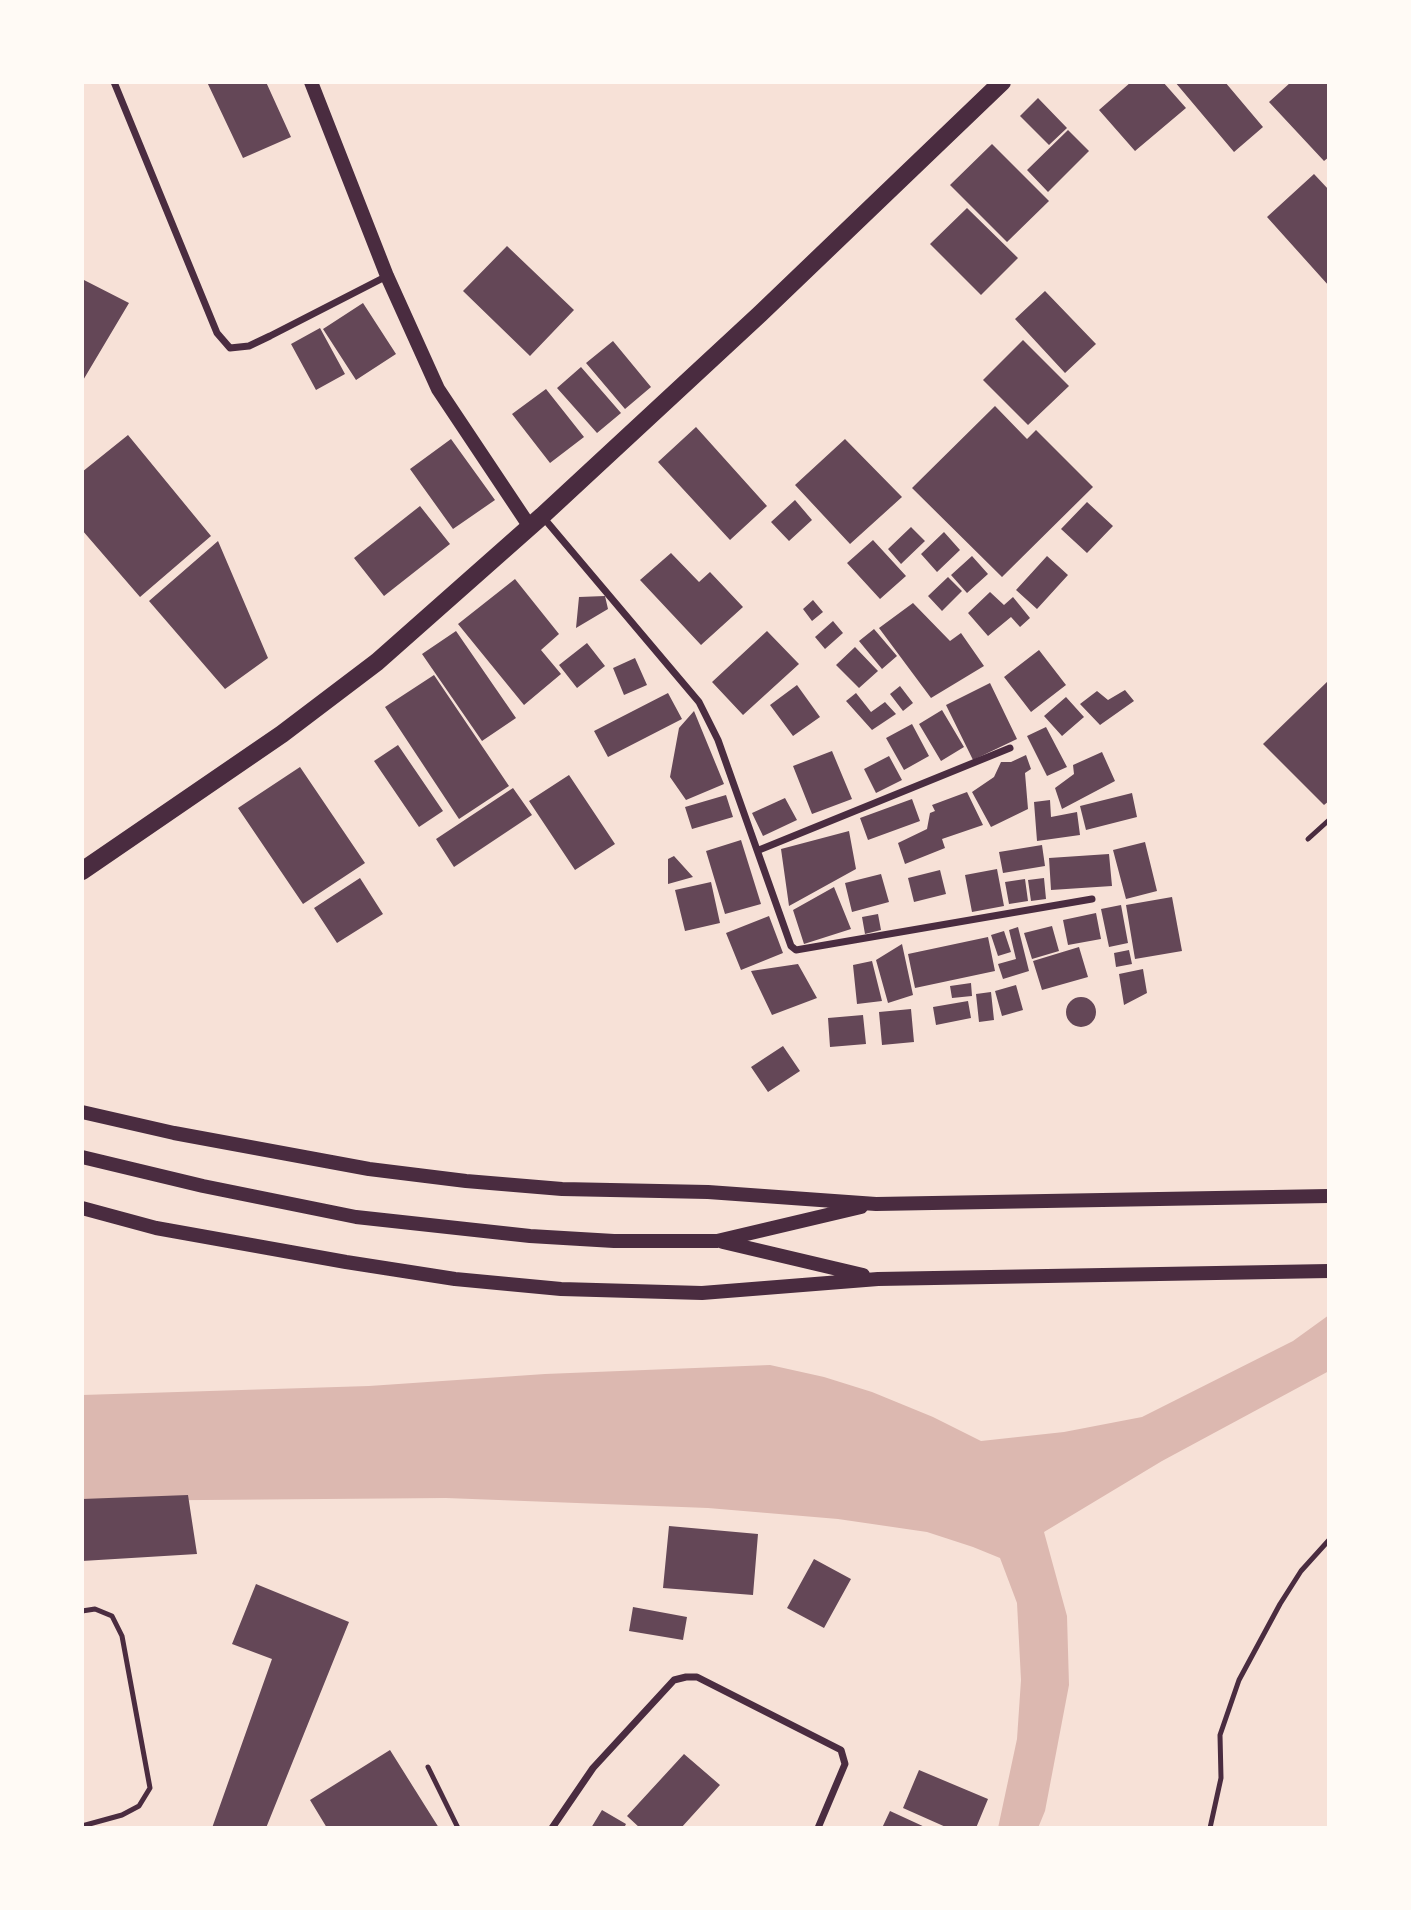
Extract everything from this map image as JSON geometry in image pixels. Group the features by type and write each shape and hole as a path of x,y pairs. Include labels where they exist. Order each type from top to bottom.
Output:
{"main road":[{"path":"311,82 387,276 438,389 536,522"},
{"path":"82,871 282,734 377,662 536,522 760,314 1002,82"},
{"path":"82,1112 174,1133 369,1168 466,1181 562,1189 708,1192 876,1204 1329,1196"},
{"path":"82,1157 203,1186 356,1217 530,1236 614,1241 717,1241 876,1204"},
{"path":"82,1208 156,1228 346,1262 455,1279 561,1289 702,1293 878,1279 1329,1270"},
{"path":"717,1241 878,1279"}],"street":[{"path":"114,82 217,333 230,348 249,346 387,276"},
{"path":"536,522 699,702 718,740 792,946 796,950 1092,899"},
{"path":"759,850 1010,748"},
{"path":"552,1828 593,1768 674,1680 686,1677 697,1678 841,1750 845,1763 817,1828"}],"lane":[{"path":"1308,839 1329,820"},
{"path":"1210,1828 1221,1778 1220,1735 1239,1681 1301,1571 1329,1540"},
{"path":"82,1611 95,1609 112,1616 122,1636 150,1788 139,1806 122,1815 82,1826"},
{"path":"428,1767 458,1828"}],"shaded area":[{"path":"1329,1315 1329,1371 1162,1461 1044,1532 1067,1616 1069,1685 1045,1811 1038,1828 998,1828 1017,1739 1021,1680 1017,1603 1000,1558 973,1547 927,1532 838,1519 708,1508 446,1498 82,1501 82,1395 369,1386 545,1374 770,1365 824,1377 872,1392 933,1417 981,1441 1064,1432 1142,1417 1293,1341"}],"building":[{"path":"207,82 266,82 291,137 243,158"},
{"path":"1131,82 1163,82 1186,108 1135,151 1099,110"},
{"path":"1175,82 1225,82 1263,127 1234,152"},
{"path":"1291,82 1329,82 1329,157 1324,161 1269,102"},
{"path":"1038,98 1067,128 1049,145 1020,116"},
{"path":"1068,130 1089,151 1048,192 1027,170"},
{"path":"992,144 1049,201 1007,242 950,185"},
{"path":"1314,174 1329,190 1329,286 1267,217"},
{"path":"967,208 1018,258 981,295 930,244"},
{"path":"507,246 574,310 530,356 463,291"},
{"path":"82,279 129,303 82,382"},
{"path":"1045,291 1096,344 1065,373 1015,319"},
{"path":"363,303 396,354 356,380 323,329"},
{"path":"320,328 345,374 316,390 291,344"},
{"path":"1023,340 1069,386 1028,425 983,380"},
{"path":"613,341 651,387 625,409 586,363"},
{"path":"581,367 621,413 597,433 557,388"},
{"path":"546,389 584,437 550,463 512,414"},
{"path":"995,406 1027,439 1036,430 1093,487 1002,577 912,488"},
{"path":"696,427 767,506 730,540 658,462"},
{"path":"128,435 211,536 140,597 82,530 82,472"},
{"path":"451,439 495,500 453,529 410,469"},
{"path":"845,439 902,497 850,544 795,485"},
{"path":"795,500 812,520 789,541 771,522"},
{"path":"1087,502 1113,526 1087,553 1061,529"},
{"path":"420,506 450,544 384,596 354,558"},
{"path":"911,527 925,541 901,564 888,549"},
{"path":"944,532 960,550 937,572 921,554"},
{"path":"873,540 906,576 880,599 847,563"},
{"path":"218,541 268,658 225,689 149,601"},
{"path":"671,553 699,582 710,572 743,607 701,645 640,580"},
{"path":"972,556 988,574 967,593 951,575"},
{"path":"1047,556 1068,575 1037,609 1016,590"},
{"path":"948,577 962,591 942,611 928,596"},
{"path":"515,579 559,634 541,650 561,674 524,705 458,624"},
{"path":"990,592 1004,605 1013,597 1030,618 1020,627 1011,617 988,636 968,613"},
{"path":"605,596 608,609 576,628 579,597"},
{"path":"813,600 823,612 812,621 803,609"},
{"path":"913,603 950,641 961,633 984,666 931,698 879,628"},
{"path":"833,621 843,633 825,649 815,637"},
{"path":"874,629 897,656 882,669 859,641"},
{"path":"456,631 516,718 482,741 422,654"},
{"path":"767,631 799,664 743,715 712,682"},
{"path":"587,643 605,666 577,688 559,665"},
{"path":"855,647 878,671 859,688 836,665"},
{"path":"1039,650 1066,685 1031,712 1004,677"},
{"path":"635,658 647,685 624,695 613,668"},
{"path":"434,675 509,786 459,819 385,707"},
{"path":"1329,680 1329,801 1324,805 1263,744"},
{"path":"990,683 1017,739 973,760 946,705"},
{"path":"797,685 820,717 793,736 770,705"},
{"path":"900,686 913,703 903,711 890,694"},
{"path":"1125,690 1134,701 1100,725 1080,704 1097,691 1108,700"},
{"path":"668,693 682,719 608,757 594,731"},
{"path":"856,693 871,712 885,702 896,714 872,730 846,701"},
{"path":"1066,697 1084,717 1062,736 1044,716"},
{"path":"942,710 964,747 941,761 919,724"},
{"path":"694,711 724,784 686,800 670,777 679,728"},
{"path":"912,724 929,756 904,770 886,738"},
{"path":"1046,727 1067,767 1047,776 1027,736"},
{"path":"398,745 443,811 419,827 374,761"},
{"path":"832,751 852,799 812,814 793,766"},
{"path":"1102,752 1115,781 1062,809 1055,788 1074,774 1073,765"},
{"path":"1026,755 1031,769 1025,773 1028,809 991,827 972,792 994,777 1001,762 1011,762"},
{"path":"889,756 902,780 876,793 864,769"},
{"path":"300,767 365,863 303,904 238,808"},
{"path":"569,775 615,844 575,870 529,801"},
{"path":"513,788 532,815 454,867 436,839"},
{"path":"967,792 983,825 942,839 945,848 905,864 898,843 927,829 930,813 935,811 932,805"},
{"path":"1132,793 1137,817 1086,830 1080,806"},
{"path":"726,795 733,817 692,829 685,807"},
{"path":"785,798 797,820 763,836 752,813"},
{"path":"912,799 920,821 868,840 860,818"},
{"path":"1050,800 1051,817 1077,812 1080,835 1037,841 1034,802"},
{"path":"849,831 856,869 789,906 781,849"},
{"path":"741,840 761,904 725,914 706,851"},
{"path":"1145,842 1157,891 1126,899 1113,850"},
{"path":"1042,845 1045,866 1003,873 999,852"},
{"path":"1109,854 1112,886 1051,890 1049,858"},
{"path":"674,856 693,877 668,884 668,859"},
{"path":"997,869 1004,906 972,912 965,875"},
{"path":"940,870 946,894 914,902 908,878"},
{"path":"881,874 889,902 852,912 845,883"},
{"path":"360,878 383,914 337,943 314,908"},
{"path":"1044,878 1046,899 1031,901 1028,880"},
{"path":"1025,879 1028,901 1009,904 1005,882"},
{"path":"711,882 720,923 685,931 675,890"},
{"path":"834,887 851,929 804,944 793,910"},
{"path":"1172,897 1182,951 1135,959 1126,905"},
{"path":"1121,905 1128,943 1109,947 1101,909"},
{"path":"1096,913 1101,939 1068,945 1063,920"},
{"path":"878,914 881,930 865,934 862,917"},
{"path":"769,916 783,953 741,970 726,933"},
{"path":"1052,926 1059,951 1032,959 1024,933"},
{"path":"1018,927 1029,971 1003,979 998,964 1016,959 1009,930"},
{"path":"1004,931 1011,952 998,956 991,935"},
{"path":"988,937 995,971 915,988 908,954"},
{"path":"902,944 913,995 888,1003 876,960"},
{"path":"1079,947 1088,977 1042,990 1033,961"},
{"path":"1129,950 1132,964 1116,967 1114,953"},
{"path":"872,961 882,1001 857,1004 853,965"},
{"path":"798,964 817,998 772,1015 751,971"},
{"path":"1143,969 1147,993 1124,1005 1119,974"},
{"path":"971,983 972,996 952,998 950,986"},
{"path":"1016,985 1023,1010 1002,1016 995,991"},
{"path":"991,992 994,1020 979,1022 976,994"},
{"path":"1081,997 1087,998 1095,1006 1095,1018 1087,1026 1081,1027 1075,1026 1067,1018 1066,1012 1067,1006 1075,998"},
{"path":"968,1001 971,1018 936,1025 933,1007"},
{"path":"911,1009 914,1042 882,1045 879,1012"},
{"path":"863,1015 866,1044 830,1047 828,1018"},
{"path":"783,1046 800,1071 768,1092 751,1067"},
{"path":"188,1495 197,1554 82,1561 82,1499"},
{"path":"669,1526 758,1534 753,1595 663,1588"},
{"path":"814,1559 851,1579 824,1628 787,1608"},
{"path":"256,1584 349,1622 266,1828 212,1828 272,1659 232,1644"},
{"path":"633,1607 687,1617 683,1640 629,1631"},
{"path":"390,1750 439,1828 327,1828 310,1800"},
{"path":"684,1754 720,1785 681,1828 640,1828 627,1816"},
{"path":"919,1770 988,1799 976,1828 948,1828 903,1808"},
{"path":"602,1810 626,1824 624,1828 591,1828"},
{"path":"890,1811 927,1828 882,1828"}]}
